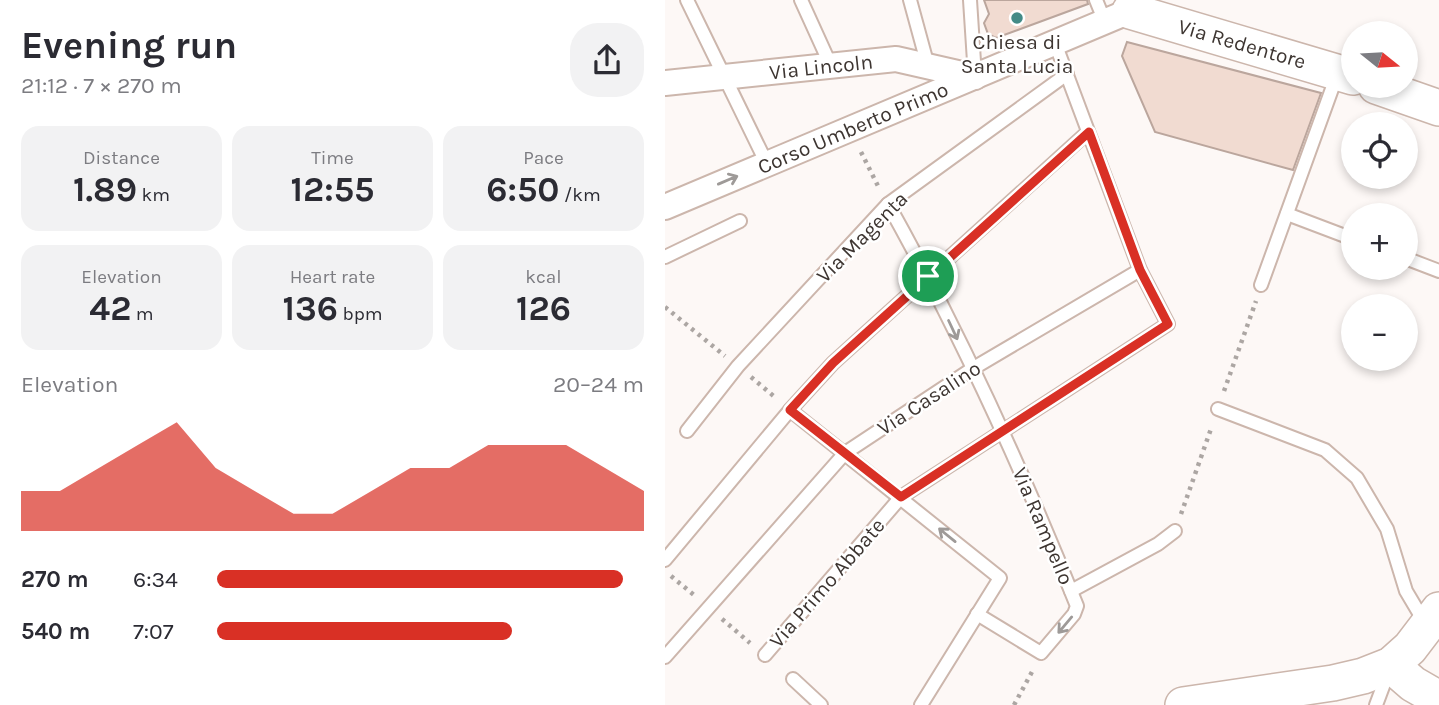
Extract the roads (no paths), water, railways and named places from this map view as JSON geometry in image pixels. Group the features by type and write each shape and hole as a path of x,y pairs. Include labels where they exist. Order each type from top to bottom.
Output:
{"street":[{"name":"Corso Umberto Primo","path":"665,207 1055,43 1123,8"},
{"name":"Via Redentore","path":"1123,8 1341,74"},
{"name":"Via Lincoln","path":"665,83 896,59 975,76"},
{"path":"1411,98 1439,108"},
{"path":"1183,705 1331,688 1391,665 1410,648 1433,619"},
{"path":"1391,665 1413,684 1439,699"}],"lane":[{"path":"687,0 767,164"},
{"path":"801,0 831,66"},
{"path":"909,0 928,66"},
{"path":"969,0 975,76"},
{"path":"1055,43 1140,270"},
{"name":"Via Magenta","path":"687,431 738,366 888,204 1066,74"},
{"path":"1261,285 1287,214 1341,85"},
{"path":"665,560 790,410 833,363 1089,132"},
{"name":"Via Rampello","path":"888,204 928,276 1002,431 1077,606 1075,614 1041,653 977,614"},
{"path":"1287,214 1341,234"},
{"path":"665,257 740,221"},
{"path":"1418,263 1439,271"},
{"name":"Via Primo Abbate","path":"765,655 901,497 1168,324 1140,270"},
{"name":"Via Casalino","path":"665,657 845,453 972,369 1140,270"},
{"path":"1217,409 1325,450 1357,478 1387,529 1406,591 1433,619"},
{"path":"790,410 1000,578 921,705"},
{"path":"1071,591 1158,544 1175,531"},
{"path":"1376,705 1391,665"},
{"path":"793,679 821,705"}],"place":[{"name":"Chiesa di Santa Lucia","path":"1017,18"}]}
